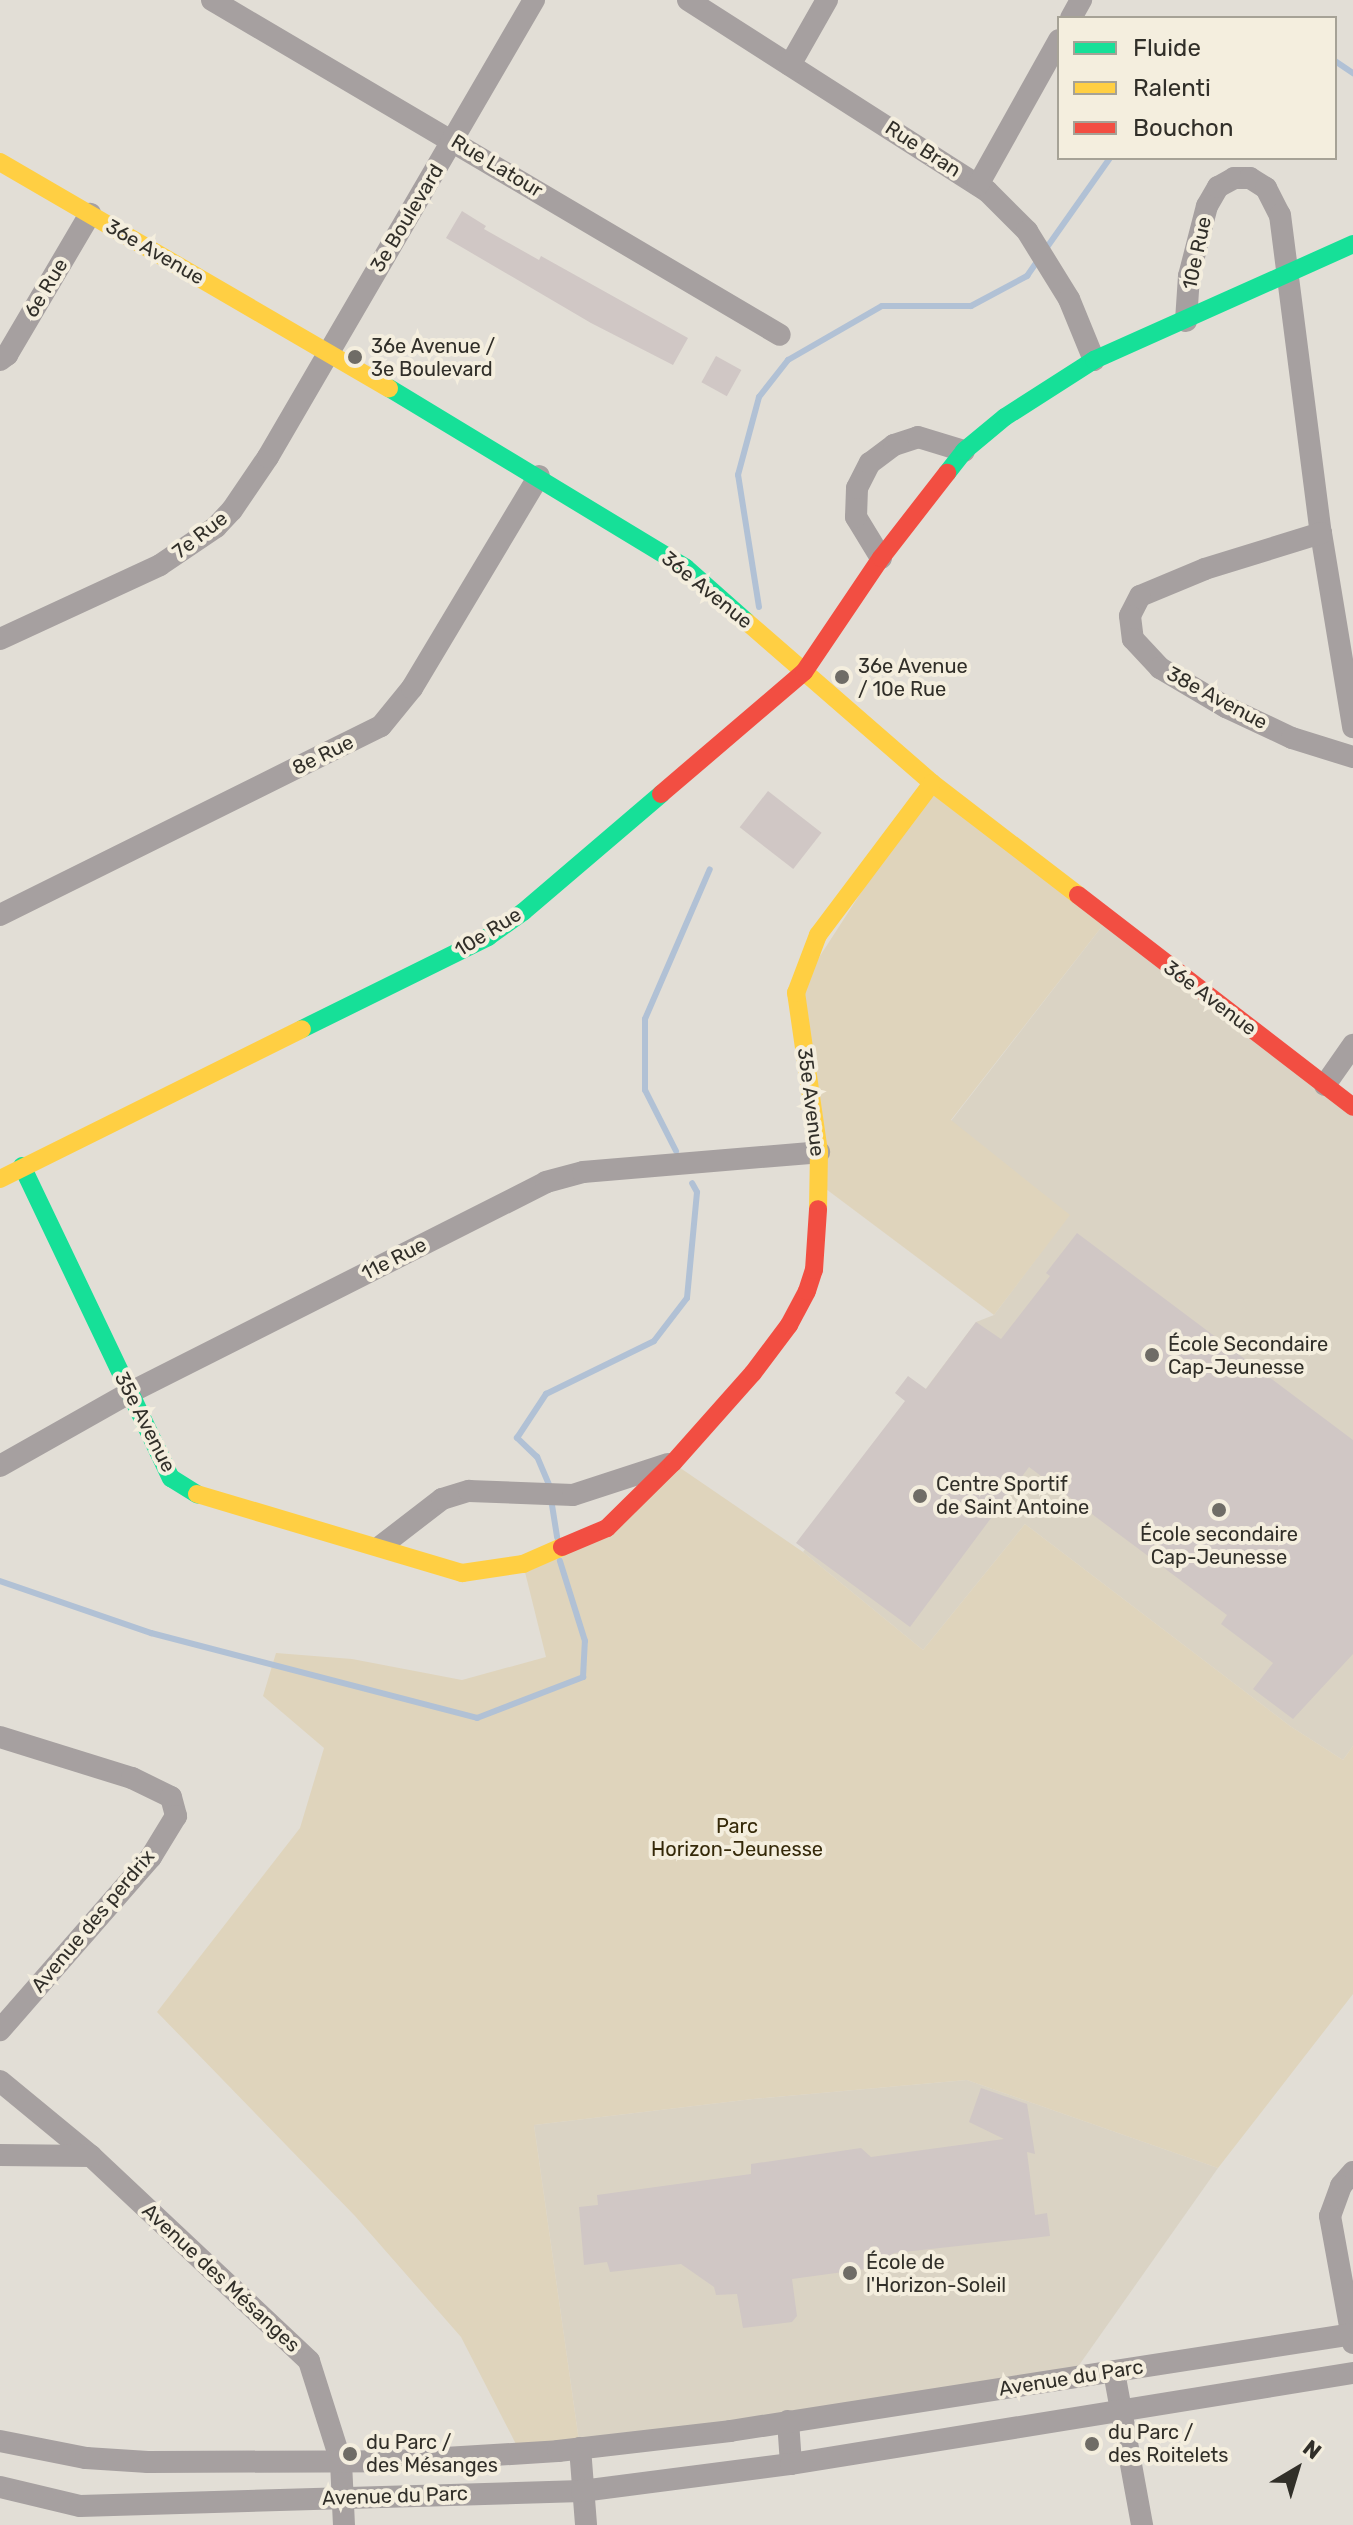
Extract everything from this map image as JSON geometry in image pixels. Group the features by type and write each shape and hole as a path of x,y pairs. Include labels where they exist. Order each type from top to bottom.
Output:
{"street":[{"name":"Rue Latour","path":"212,0 780,335"},
{"name":"3e Boulevard","path":"328,352 534,0"},
{"name":"Rue Bran","path":"688,0 978,185 1027,231 1069,299 1094,360"},
{"path":"790,65 827,0"},
{"path":"978,185 1057,44"},
{"name":"36e Avenue","path":"0,162 539,476 686,568 932,783 1353,1107"},
{"name":"10e Rue","path":"1186,321 1189,276 1207,206 1218,187 1234,178 1250,178 1266,188 1280,215 1289,274"},
{"name":"6e Rue","path":"0,360 7,355 90,214"},
{"name":"10e Rue","path":"0,1179 488,937 523,912 804,672 881,558 964,451 1005,417 1094,360 1353,244"},
{"path":"1289,274 1321,533 1353,727"},
{"name":"7e Rue","path":"0,639 160,565 216,527 268,457 328,352"},
{"path":"881,558 856,517 857,488 870,463 894,445 918,437 964,451"},
{"name":"8e Rue","path":"0,915 381,726 412,688 539,476"},
{"name":"38e Avenue","path":"1321,533 1205,569 1140,596 1130,616 1131,628 1133,639 1160,668 1226,707 1292,738 1353,757"},
{"name":"35e Avenue","path":"22,1166 171,1478 193,1493 381,1546 462,1573 523,1564 607,1528 673,1463 753,1373 789,1325 807,1291 814,1270 818,1238 819,1152 796,993 818,935 852,885 932,783"},
{"path":"1325,1085 1353,1045"},
{"name":"11e Rue","path":"0,1466 129,1393 546,1182 583,1172 819,1152"},
{"path":"381,1546 442,1499 469,1491 573,1495 673,1463"},
{"name":"Avenue des perdrix","path":"0,1737 132,1778 171,1797 176,1816 151,1857 0,2030"},
{"name":"Avenue des Mésanges","path":"0,2081 91,2156 309,2361 341,2462 344,2525"},
{"path":"0,2155 91,2156"},
{"path":"1352,2337 1330,2216 1341,2186 1353,2172"},
{"name":"Avenue du Parc","path":"0,2441 86,2458 148,2462 341,2462 580,2448 788,2421 1352,2337"},
{"path":"1114,2372 1142,2525"},
{"name":"Avenue du Parc","path":"0,2487 80,2506 582,2491 791,2464 1353,2373"},
{"path":"788,2421 791,2464"},
{"path":"580,2448 586,2525"}],"shaded area":[{"name":"École Secondaire Cap-Jeunesse","path":"1107,920 1353,1107 1353,1746 1343,1760 1290,1726 1025,1524 923,1650 803,1552 976,1322 994,1315 1069,1215 951,1121"},
{"name":"École de l'Horizon-Soleil","path":"967,2080 1218,2168 1070,2378 580,2448 534,2125 753,2099"}],"green space":[{"path":"932,783 1107,920 951,1120 1070,1215 994,1315 818,1183 796,993"},
{"name":"Parc Horizon-Jeunesse","path":"673,1463 803,1552 923,1650 1025,1524 1290,1726 1343,1760 1353,1746 1353,1994 1218,2168 967,2080 753,2099 534,2125 580,2448 520,2452 461,2337 355,2216 157,2012 300,1828 324,1748 263,1696 276,1653 352,1659 462,1680 546,1657 523,1564 607,1528"}],"building":[{"path":"462,211 486,226 484,229 539,260 541,256 688,338 673,365 591,323 446,238"},
{"path":"716,356 741,370 727,396 701,382"},
{"path":"768,791 822,833 793,869 740,827"},
{"name":"École secondaire Cap-Jeunesse","path":"1077,1233 1353,1440 1353,1654 1293,1719 1253,1689 1273,1663 1221,1624 1227,1615 1029,1467 910,1627 796,1543 905,1401 895,1393 908,1376 926,1389 976,1322 1001,1339 1050,1276 1046,1273"},
{"path":"981,2088 1027,2104 1035,2154 1027,2152 1035,2215 1047,2213 1050,2236 894,2253 880,2267 792,2279 797,2316 792,2322 743,2328 737,2294 716,2295 714,2287 681,2264 610,2272 607,2262 584,2265 579,2207 598,2205 597,2195 751,2174 751,2164 861,2148 871,2157 1004,2139 969,2122"}],"waterway":[{"path":"1337,62 1353,73"},
{"path":"1045,250 1109,160"},
{"path":"759,607 738,475 759,397 788,360 882,306 971,306 1027,276 1039,259"},
{"path":"676,1151 645,1090 645,1019 710,869"},
{"path":"550,1487 537,1457 517,1438 546,1394 654,1341 687,1298 697,1192 692,1183"},
{"path":"552,1505 557,1538"},
{"path":"0,1581 151,1633 477,1718 583,1677 585,1641 560,1561"}],"traffic: fast":[{"path":"947,473 964,451 1005,417 1094,360 1353,244"},
{"path":"389,388 686,568 747,622"},
{"path":"302,1029 488,937 523,912 661,794"},
{"path":"22,1166 171,1478 197,1494"}],"traffic: slow":[{"path":"0,162 389,388"},
{"path":"747,622 932,783 1078,895"},
{"path":"818,1209 819,1152 796,993 818,935 932,783"},
{"path":"0,1179 302,1029"},
{"path":"197,1494 462,1573 523,1564 562,1547"}],"traffic: jam":[{"path":"661,794 804,672 881,558 947,473"},
{"path":"1078,895 1353,1107"},
{"path":"562,1547 607,1528 673,1463 753,1373 789,1325 807,1291 814,1270 818,1209"}],"place":[{"name":"36e Avenue / 3e Boulevard","path":"355,357"},
{"name":"36e Avenue / 10e Rue","path":"842,677"},
{"name":"École Secondaire Cap-Jeunesse","path":"1152,1355"},
{"name":"Centre Sportif de Saint Antoine","path":"920,1496"},
{"name":"École secondaire Cap-Jeunesse","path":"1219,1510"},
{"name":"École de l'Horizon-Soleil","path":"850,2273"},
{"name":"du Parc / des Roitelets","path":"1092,2444"},
{"name":"du Parc / des Mésanges","path":"350,2454"}]}
